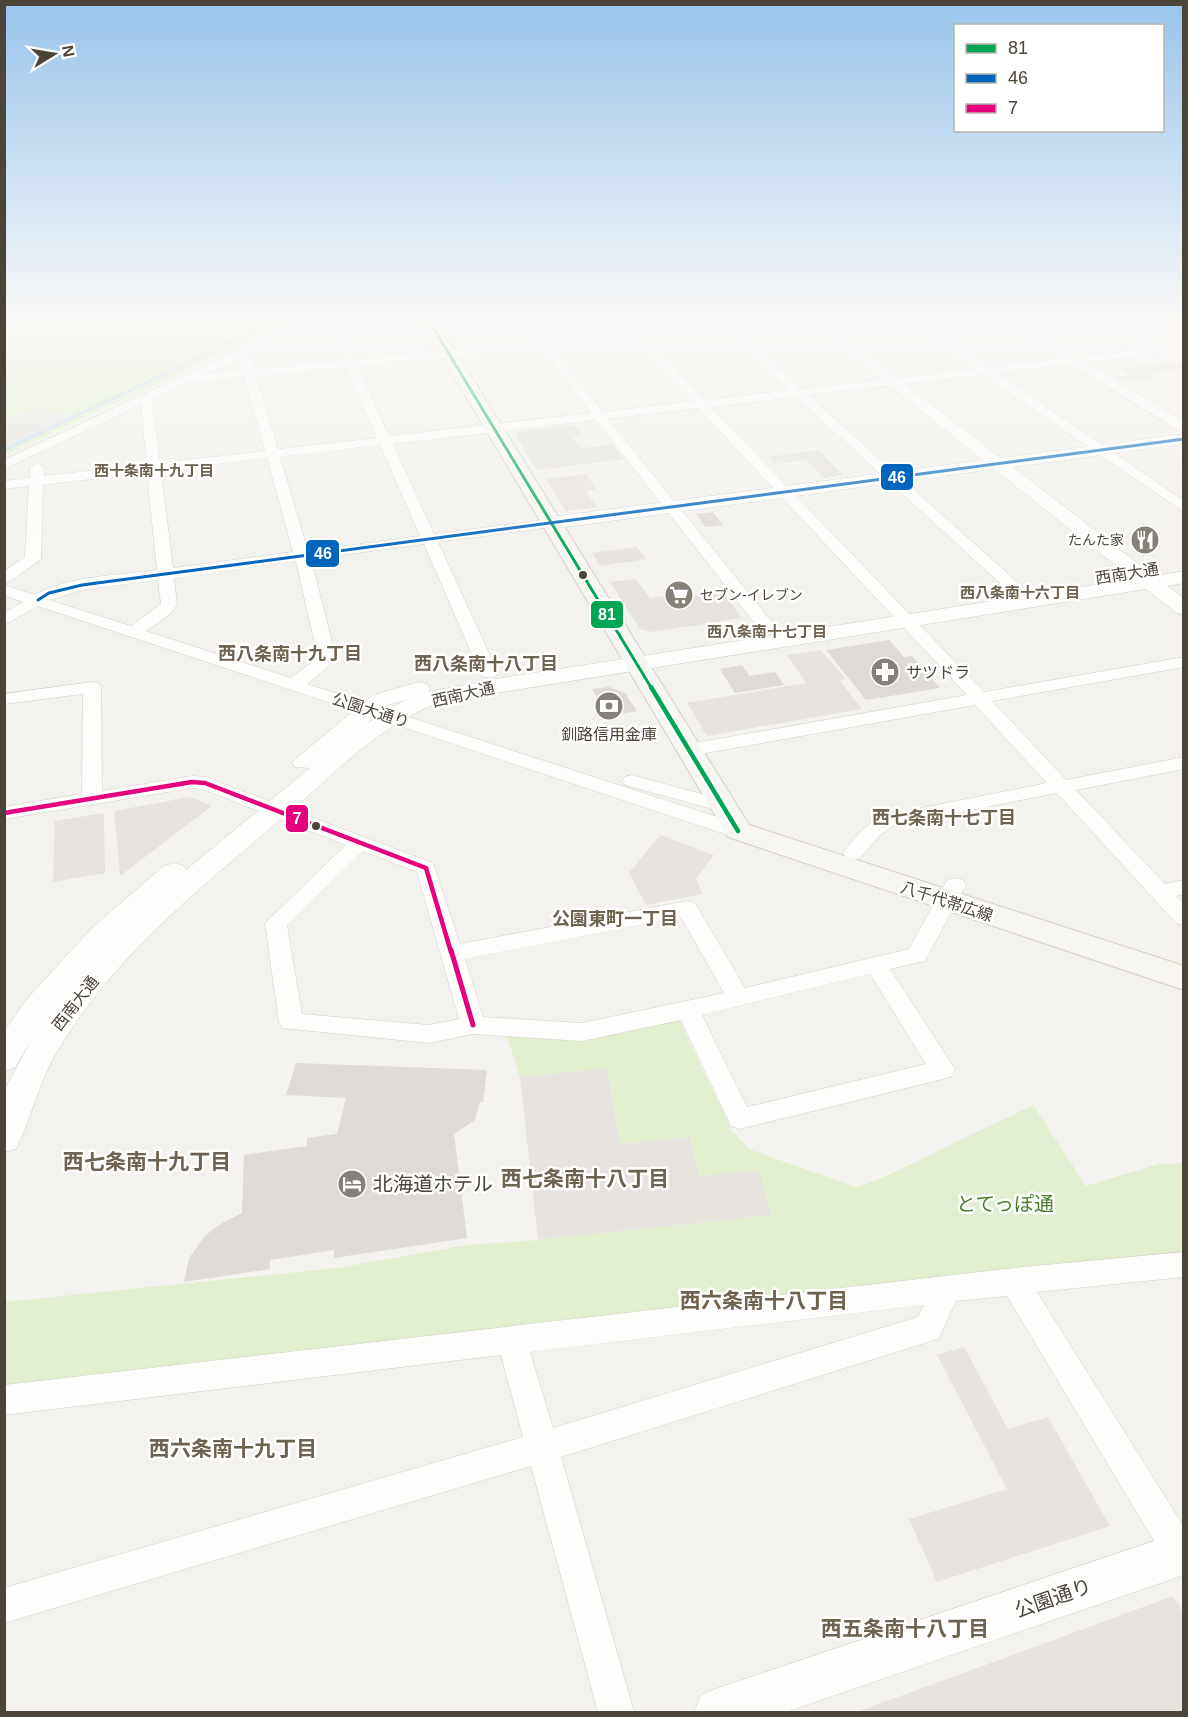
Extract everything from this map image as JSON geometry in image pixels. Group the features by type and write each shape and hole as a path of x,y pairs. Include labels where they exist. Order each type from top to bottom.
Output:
{"main road":[{"path":"479,401 631,657 731,818"},
{"name":"八千代帯広線","path":"731,818 751,819 853,853 950,893 1184,957"},
{"name":"八千代帯広線","path":"731,818 950,893 1184,978"}],"street":[{"path":"4,465 139,401"},
{"path":"139,629 169,605 146,401"},
{"path":"257,401 302,556 325,650 323,662 299,681"},
{"path":"368,401 427,540 489,673"},
{"path":"588,401 769,630"},
{"path":"698,401 902,615 1184,918"},
{"path":"4,485 727,401"},
{"path":"808,401 1018,591"},
{"path":"919,401 1184,609"},
{"path":"1028,401 1184,508"},
{"path":"1139,401 1184,429"},
{"path":"4,620 43,597 82,585 1184,439"},
{"path":"5,578 33,559 38,449"},
{"name":"西南大通","path":"4,1059 53,987 113,924 265,807 363,738 387,709 447,681 489,673 631,657 1143,577 1184,564"},
{"name":"西南大通","path":"387,709 769,630 902,615 1018,591 1143,577 1184,577"},
{"name":"公園大通り","path":"5,578 43,597 139,629 731,818"},
{"name":"公園大通り","path":"4,590 43,597"},
{"path":"689,750 1184,662"},
{"path":"4,699 92,687 92,798"},
{"name":"公園大通り","path":"387,709 658,789 731,818"},
{"path":"853,853 873,830 888,820 1184,763"},
{"path":"4,813 192,782 205,783 426,868 473,1025"},
{"name":"西南大通","path":"4,1139 40,1050 89,982 173,895 265,807"},
{"path":"360,843 276,923 291,1022 429,1034 473,1025 582,1032 688,1010 917,955 950,893"},
{"path":"1161,892 1184,887"},
{"path":"452,953 687,908 738,998"},
{"path":"688,1010 740,1119 943,1069 876,966"},
{"path":"4,1400 1014,1281 1184,1264"},
{"path":"1014,1281 1182,1555"},
{"path":"4,1606 543,1447 928,1328 947,1289"},
{"path":"512,1340 616,1713"},
{"name":"公園通り","path":"718,1713 1182,1555"}],"green space":[{"path":"5,401 119,401 5,455"},
{"name":"とてっぽ通","path":"679,1020 732,1131 751,1150 856,1187 880,1179 1033,1105 1086,1186 1159,1164 1183,1163 1183,1264 5,1400 4,1302 337,1268 468,1245 538,1240 771,1215 699,1176 690,1137 620,1144 607,1069 520,1077 506,1033 594,1039"}],"shaded area":[{"path":"36,407 73,416 5,448 5,421"},
{"path":"574,425 582,435 573,437 581,448 613,445 624,459 537,470 516,436 521,431"},
{"path":"818,450 844,475 824,478 806,460 775,464 768,457"},
{"path":"586,474 596,489 586,491 597,507 566,511 546,479"},
{"path":"637,547 646,559 600,566 592,553"},
{"path":"636,579 650,598 723,592 742,618 652,632 640,629 610,582"},
{"path":"821,650 846,679 840,681 862,709 707,736 687,703 806,683 787,655"},
{"path":"190,797 212,806 120,876 114,811"},
{"path":"104,813 105,873 53,882 55,821"},
{"path":"660,835 714,855 696,879 703,894 646,905 629,873"},
{"path":"607,1068 620,1144 690,1137 699,1176 759,1170 771,1215 538,1240 520,1077"},
{"path":"964,1347 1008,1429 1048,1417 1110,1526 937,1582 909,1519 1007,1489 937,1355"},
{"path":"1173,1596 1183,1613 1183,1712 857,1712"}],"building":[{"path":"713,512 723,525 705,527 696,514"},
{"name":"サツドラ","path":"889,640 904,657 912,656 940,688 866,700 826,650"},
{"path":"742,665 749,676 775,672 784,685 735,693 720,669"},
{"name":"釧路信用金庫","path":"609,687 625,693 637,711 606,716 592,689"},
{"name":"北海道ホテル","path":"296,1063 487,1070 483,1102 480,1102 475,1120 454,1134 467,1238 334,1258 334,1250 270,1260 270,1269 184,1282 189,1258 205,1236 217,1226 242,1213 244,1155 307,1146 307,1138 337,1134 346,1098 286,1095"}],"waterway":[{"path":"4,450 107,401"}],"transit line":[{"name":"81","path":"478,401 738,831"},
{"name":"46","path":"38,600 49,593 82,585 1184,439"},
{"name":"7","path":"4,813 192,782 205,783 426,868 473,1025"}],"place":[{"name":"たんた家","path":"1145,540"},
{"name":"セブン-イレブン","path":"679,595"},
{"name":"サツドラ","path":"885,672"},
{"name":"釧路信用金庫","path":"609,706"},
{"name":"北海道ホテル","path":"352,1184"}],"district":[{"name":"西十条南十九丁目","path":"154,471"},
{"name":"西八条南十六丁目","path":"1020,593"},
{"name":"西八条南十七丁目","path":"767,632"},
{"name":"西八条南十九丁目","path":"290,654"},
{"name":"西八条南十八丁目","path":"486,664"},
{"name":"西七条南十七丁目","path":"944,818"},
{"name":"公園東町一丁目","path":"615,919"},
{"name":"西七条南十九丁目","path":"147,1162"},
{"name":"西七条南十八丁目","path":"585,1179"},
{"name":"西六条南十八丁目","path":"764,1301"},
{"name":"西六条南十九丁目","path":"233,1449"},
{"name":"西五条南十八丁目","path":"905,1629"}]}
